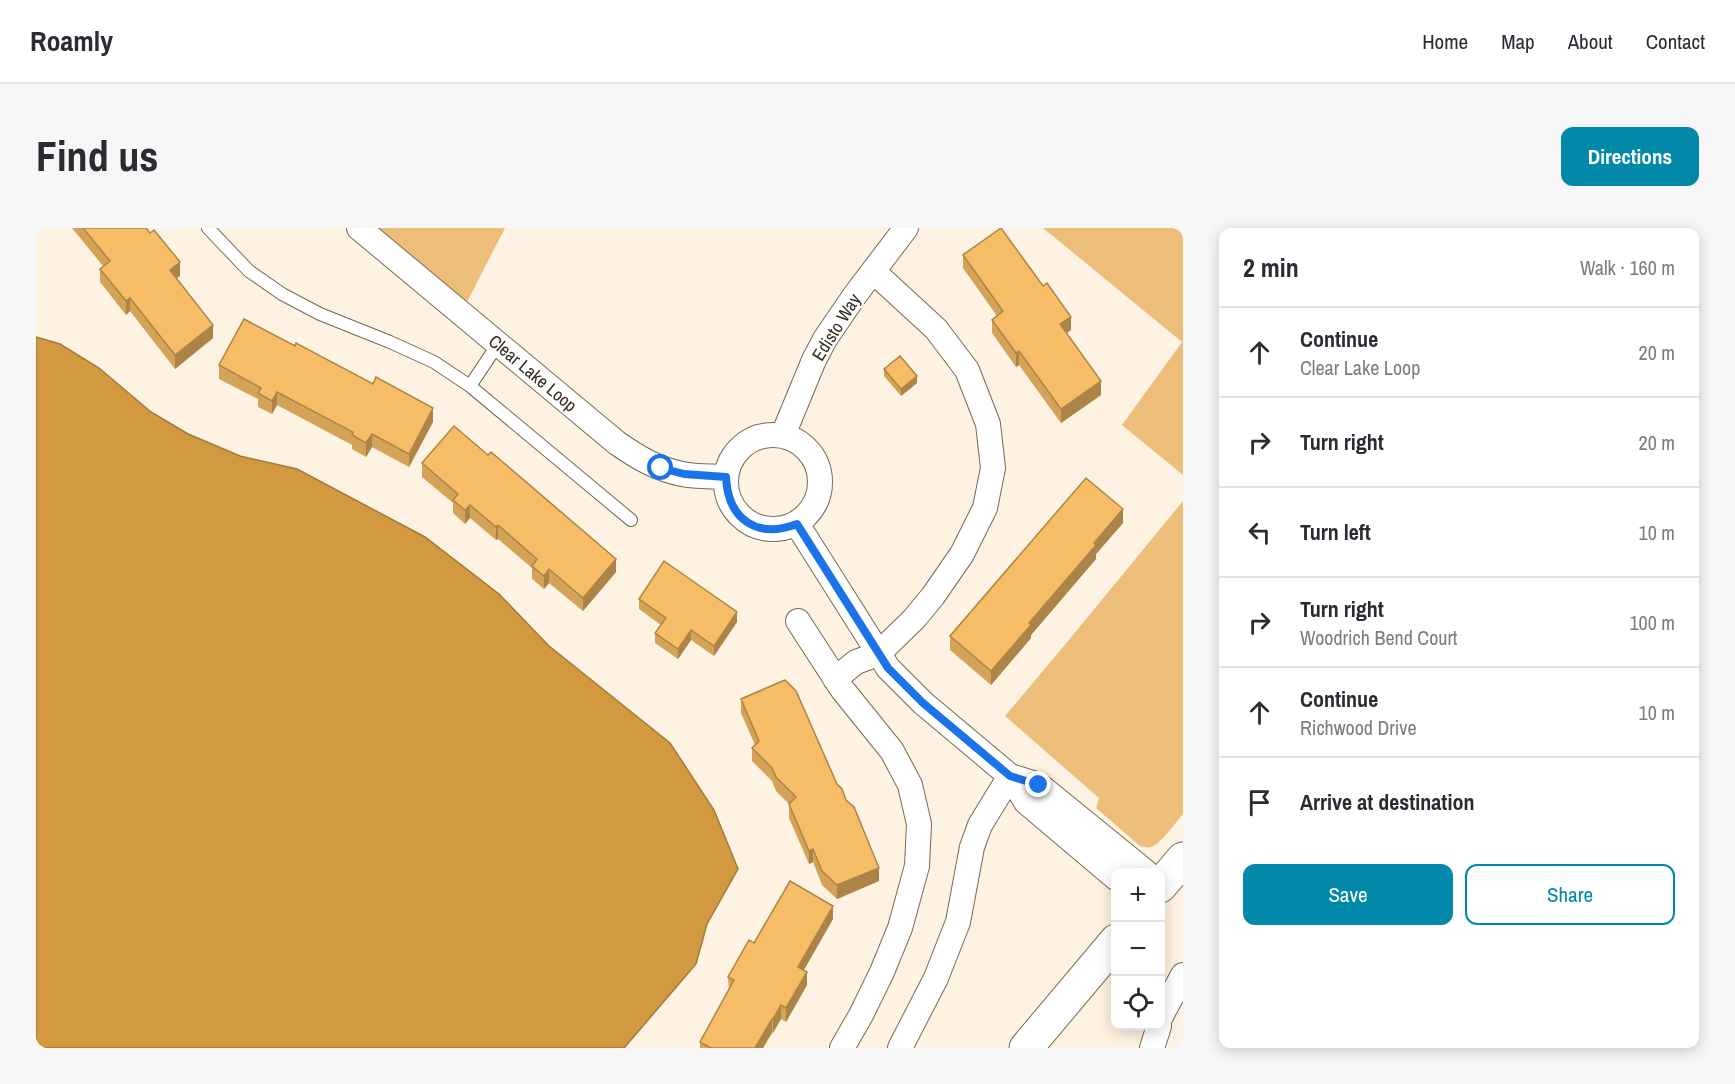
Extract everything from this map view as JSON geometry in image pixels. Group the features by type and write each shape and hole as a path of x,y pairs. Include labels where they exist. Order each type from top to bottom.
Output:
{"street":[{"name":"Clear Lake Loop","path":"359,228 617,443 640,459 684,474 726,477"},
{"name":"Edisto Way","path":"783,435 825,339 906,228"},
{"path":"835,679 856,662 878,654 914,619 933,596 962,554 985,508 993,468 988,424 967,370 936,329 874,272"},
{"path":"767,435 783,435 808,449 821,475 821,489 808,515 797,524 783,529 768,530 754,526 741,518 732,506 727,492 726,477 730,461 739,449 752,440 767,435"},
{"path":"797,524 888,668 923,703 1010,776 1026,802 1073,827 1136,868"},
{"path":"798,621 835,679 902,768 910,785 919,824 917,866 900,928 882,972 842,1048"},
{"path":"900,1048 936,978 958,922 972,847 980,825 1010,776"},
{"path":"1073,827 1111,872"},
{"path":"1165,875 1183,860"},
{"path":"1026,1048 1111,947"},
{"path":"1165,1010 1183,975"},
{"path":"1152,1048 1157,1030"}],"lane":[{"path":"208,228 249,271 282,294 320,314 434,362 470,386 631,520"},
{"path":"470,386 498,344"}],"shaded area":[{"path":"375,228 505,228 467,302"},
{"path":"1043,228 1183,228 1183,475 1122,425 1182,342"},
{"path":"36,337 60,344 99,368 151,412 188,434 240,456 297,469 425,537 499,594 549,646 670,743 714,810 738,869 707,924 696,964 624,1048 36,1048"},
{"path":"1183,501 1183,814 1159,842 1146,847 1140,846 1096,808 1099,798 1005,716"}],"building":[{"path":"83,228 146,228 150,233 154,230 180,262 170,270 213,325 175,355 130,298 126,301 100,269 110,261"},
{"path":"1001,228 1043,286 1047,283 1071,317 1060,324 1101,381 1061,409 1019,351 1016,353 992,320 1003,311 963,255"},
{"path":"244,319 295,346 296,343 373,384 376,377 433,408 409,454 372,434 366,443 352,435 353,432 277,392 272,401 258,393 261,388 219,365"},
{"path":"900,356 917,376 901,389 884,369"},
{"path":"454,426 488,455 491,452 616,559 583,598 549,569 544,576 532,566 537,559 498,525 496,527 470,505 465,510 453,500 458,494 422,463"},
{"path":"1086,478 1123,509 1094,543 1096,545 1029,623 1031,625 991,671 950,636"},
{"path":"664,561 737,612 714,646 691,630 678,649 655,633 666,618 639,599"},
{"path":"785,680 796,691 837,784 842,789 846,800 854,807 879,868 837,885 822,871 813,849 809,851 789,804 796,797 752,748 759,741 741,699"},
{"path":"790,881 833,906 798,967 807,972 786,1008 781,1005 755,1048 711,1048 700,1042 734,980 728,977 749,940 754,943"}],"route":[{"path":"661,468 684,474 726,477 727,492 732,506 741,518 754,526 768,530 783,529 797,524 888,668 923,703 1010,776 1039,785"}]}
